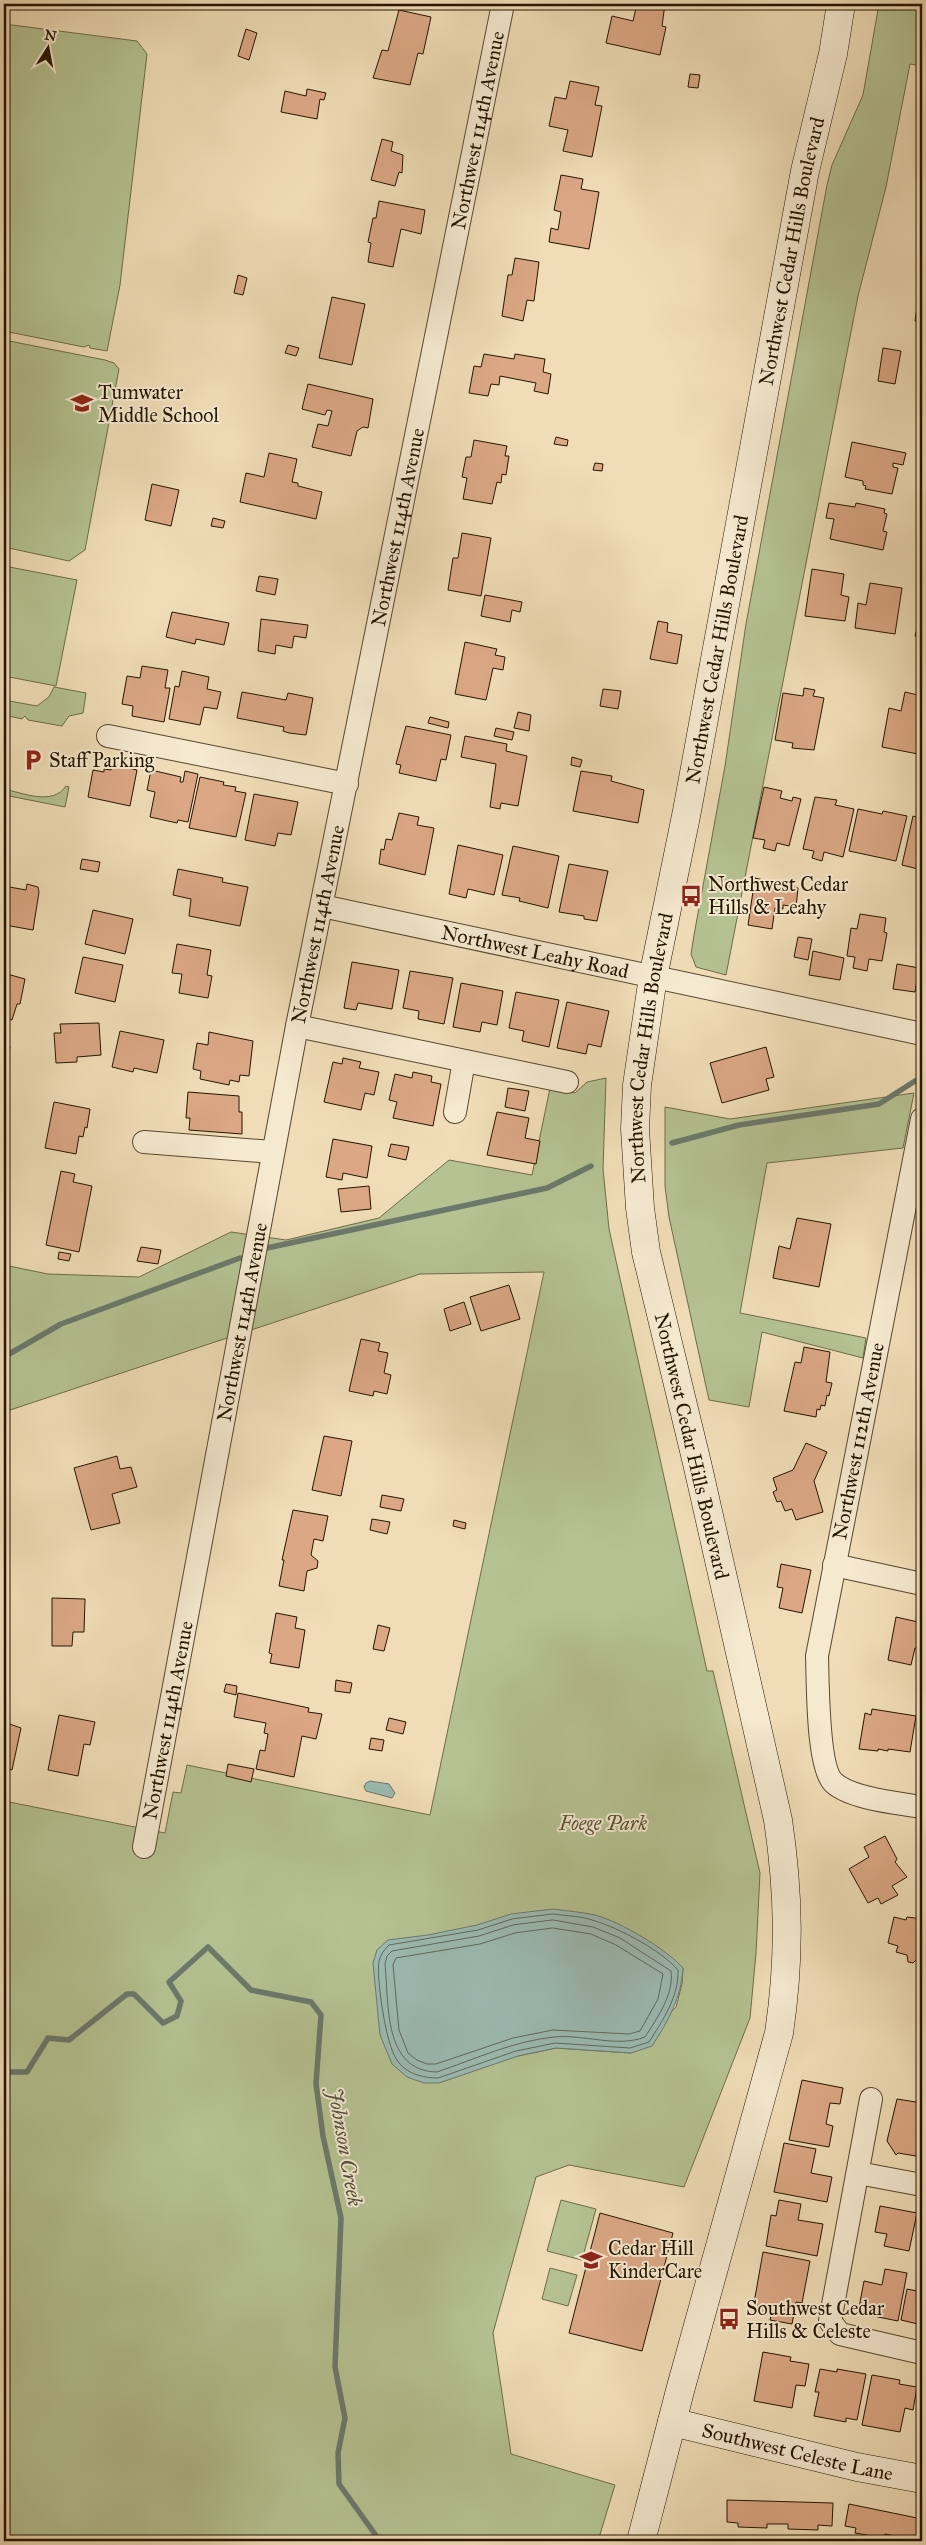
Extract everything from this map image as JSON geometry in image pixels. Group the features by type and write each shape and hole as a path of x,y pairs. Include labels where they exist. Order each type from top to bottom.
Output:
{"main road":[{"name":"Northwest Cedar Hills Boulevard","path":"641,2541 779,2033 784,1998 788,1929 785,1867 778,1820 699,1472 648,1260 640,1208 635,1129 637,1084 653,977 687,810 803,181 833,54 841,4"},
{"name":"Southwest Celeste Lane","path":"672,2422 857,2467 922,2479"}],"street":[{"name":"Northwest 114th Avenue","path":"144,1847 264,1215 273,1152 297,1026 503,4"},
{"path":"108,736 346,784"},
{"name":"Northwest Leahy Road","path":"322,906 922,1034"},
{"path":"297,1026 567,1082"},
{"path":"455,1112 464,1061"},
{"name":"Northwest 112th Avenue","path":"922,1119 817,1656 825,1766 833,1783 847,1791 922,1808"},
{"path":"144,1142 273,1152"},
{"path":"834,1566 922,1584"},
{"path":"871,2099 830,2321 840,2334 922,2353"},
{"path":"858,2173 922,2185"}],"green space":[{"path":"879,4 922,4 922,66 910,64 886,187 858,296 726,975 696,967 691,954 725,766 746,624 827,185 832,165 863,95"},
{"path":"4,24 137,41 147,54 120,285 107,351 90,348 89,345 84,347 4,331"},
{"path":"4,340 105,360 114,363 119,369 85,550 69,561 4,547"},
{"path":"4,566 77,580 56,686 4,676"},
{"path":"54,687 86,693 83,713 69,716 62,726 28,720 25,716 22,719 4,715 4,700 37,706 49,697"},
{"path":"66,786 69,787 65,807 4,795 4,789 46,797 60,792"},
{"name":"Foege Park","path":"606,1078 603,1169 609,1229 707,1671 713,1671 760,1873 756,1953 750,2018 684,2187 569,2165 536,2177 493,2333 511,2454 615,2485 598,2541 4,2541 4,1801 165,1833 173,1792 181,1793 187,1765 430,1815 544,1272 420,1274 4,1412 4,1265 48,1274 139,1277 231,1232 286,1240 379,1218 449,1160 532,1175 550,1088 575,1093 587,1082","holes":["683,1968 682,1984 676,2007 631,2053 556,2048 518,2056"]},
{"path":"914,1093 903,1148 767,1163 740,1313 866,1338 863,1358 762,1332 749,1407 709,1400 669,1217 665,1186 665,1107 730,1119"},
{"path":"561,2200 596,2209 582,2260 547,2251"},
{"path":"550,2268 577,2275 568,2306 542,2299"}],"water":[{"path":"370,1781 389,1784 395,1793 392,1798 366,1791 364,1787"},
{"path":"553,1909 595,1915 606,1919 630,1930 655,1945 683,1968 677,2000 652,2046 631,2053 556,2048 518,2056 439,2083 424,2083 407,2077 392,2064 380,2035 373,1963 377,1950 388,1940 428,1935 477,1925 511,1914"}],"building":[{"path":"637,4 665,4 662,26 666,27 660,55 606,43 612,16 633,21"},
{"path":"399,10 431,17 423,54 418,53 410,85 373,78 382,50 388,51"},
{"path":"246,29 257,33 249,60 238,56"},
{"path":"690,74 700,75 698,88 688,87"},
{"path":"570,81 599,87 595,105 602,106 592,157 563,151 568,130 549,126 555,97 566,99"},
{"path":"307,89 326,93 324,100 320,99 317,119 281,112 285,91 306,96"},
{"path":"382,139 393,142 391,151 403,155 402,173 399,172 395,186 371,180"},
{"path":"561,175 583,179 581,189 599,192 589,249 549,242 551,228 558,230 561,212 554,210"},
{"path":"379,201 425,210 421,234 401,229 393,267 368,262 371,243 368,242 373,218 376,218"},
{"path":"515,258 539,262 534,301 527,300 523,321 502,316 508,275 512,275"},
{"path":"922,273 922,322 915,321"},
{"path":"238,275 247,278 243,295 234,293"},
{"path":"332,297 365,304 352,365 319,358"},
{"path":"288,345 299,348 296,356 285,353"},
{"path":"883,348 901,351 895,384 878,381"},
{"path":"484,354 514,359 515,354 545,359 543,372 551,374 548,394 534,391 536,383 500,376 499,385 491,384 488,396 469,393 474,366 481,367"},
{"path":"308,384 373,399 368,428 363,427 357,431 351,456 312,447 318,424 328,426 332,411 327,410 325,415 302,409"},
{"path":"556,437 568,440 567,446 554,444"},
{"path":"474,440 507,446 505,456 509,456 506,475 502,474 501,483 497,482 492,504 463,499 467,478 462,477 466,457 471,457"},
{"path":"852,442 906,453 903,465 893,463 893,467 898,468 892,494 865,489 866,486 863,485 863,481 845,477"},
{"path":"269,453 297,459 292,482 298,483 298,486 322,492 316,519 240,502 246,473 264,477"},
{"path":"595,463 603,464 602,471 593,470"},
{"path":"152,484 179,490 171,526 145,520"},
{"path":"829,503 855,507 856,503 885,509 884,513 887,514 883,531 887,532 883,550 830,539 834,519 826,518"},
{"path":"213,518 225,521 223,528 211,526"},
{"path":"462,533 491,538 481,596 448,590 453,558 458,558"},
{"path":"812,569 844,574 841,595 849,597 845,621 805,616"},
{"path":"259,576 278,579 275,595 256,591"},
{"path":"870,583 902,588 895,634 855,628 858,603 866,605"},
{"path":"485,595 522,602 520,612 512,610 510,622 481,616"},
{"path":"172,612 229,623 224,645 196,639 195,644 166,637"},
{"path":"920,618 922,619 922,638 915,636"},
{"path":"261,619 308,625 306,638 294,636 292,648 276,645 275,654 258,651"},
{"path":"658,621 668,623 667,632 682,635 677,664 650,659"},
{"path":"465,642 497,649 495,655 505,657 503,670 493,668 486,700 455,694"},
{"path":"142,666 168,670 165,688 170,688 164,722 132,716 133,706 122,704 127,676 140,678"},
{"path":"182,671 209,677 207,689 221,692 217,709 204,707 200,725 169,719 175,686 179,687"},
{"path":"804,688 815,690 813,696 824,698 814,750 792,748 793,743 775,740 783,693 803,696"},
{"path":"603,689 621,691 618,709 600,706"},
{"path":"242,692 286,700 288,693 313,698 306,735 283,731 284,727 237,718"},
{"path":"905,692 922,696 922,729 918,754 882,747 889,708 901,711"},
{"path":"518,712 531,715 529,731 514,728"},
{"path":"430,717 449,722 448,728 428,723"},
{"path":"406,726 451,735 446,760 441,759 436,781 399,773 401,765 396,764"},
{"path":"496,728 514,732 512,740 494,736"},
{"path":"465,736 507,744 506,751 527,756 518,806 501,803 500,809 490,807 496,764 461,757"},
{"path":"572,757 582,760 580,767 571,765"},
{"path":"112,764 137,770 130,806 88,797 93,770 104,772 104,769 111,770"},
{"path":"151,770 181,777 180,782 183,782 185,771 198,774 188,822 178,820 177,823 150,817 155,792 147,790"},
{"path":"581,771 612,776 611,781 644,790 638,823 573,811"},
{"path":"200,777 224,782 223,785 236,787 235,791 246,793 236,837 189,828"},
{"path":"764,787 782,791 780,798 792,801 793,797 801,799 789,846 777,843 775,851 763,848 765,840 753,838"},
{"path":"254,794 298,802 291,835 278,833 275,846 245,840"},
{"path":"815,797 837,800 835,805 854,809 843,857 824,852 822,861 812,858 814,851 803,849"},
{"path":"858,809 882,814 883,811 907,816 896,861 849,851"},
{"path":"399,813 419,817 417,825 434,828 425,875 379,864 381,849 384,850 386,839 392,840"},
{"path":"913,816 922,819 922,870 902,865"},
{"path":"458,845 503,855 494,895 468,889 466,898 449,894"},
{"path":"513,846 559,856 548,908 519,901 520,898 502,895"},
{"path":"82,859 100,862 98,872 80,869"},
{"path":"569,864 608,871 597,921 584,919 584,916 559,912"},
{"path":"178,869 223,878 222,882 248,887 240,926 189,916 191,899 173,895"},
{"path":"755,878 798,888 796,907 783,905 783,909 775,908 772,929 748,925"},
{"path":"27,884 38,887 39,892 33,930 5,925 4,886 26,890"},
{"path":"93,910 133,919 125,954 85,944"},
{"path":"860,914 886,918 884,932 887,933 882,961 869,959 867,971 853,968 855,957 847,956 851,928 857,929"},
{"path":"798,937 812,939 808,960 794,957"},
{"path":"177,944 211,950 207,975 212,976 208,998 179,993 182,974 172,973"},
{"path":"813,951 844,958 840,980 809,975"},
{"path":"83,957 123,965 115,1002 75,993"},
{"path":"352,962 399,970 392,1009 358,1003 356,1010 344,1008"},
{"path":"897,964 919,968 915,992 893,989"},
{"path":"410,971 453,978 444,1024 418,1019 419,1011 403,1008"},
{"path":"4,973 6,977 7,974 25,979 20,1004 17,1004 12,1020 4,1018"},
{"path":"461,983 503,991 497,1025 482,1022 480,1032 453,1027"},
{"path":"516,992 559,1000 549,1047 522,1041 524,1031 509,1028"},
{"path":"567,1002 609,1011 601,1047 588,1044 586,1054 557,1048"},
{"path":"99,1023 101,1055 77,1057 77,1062 56,1063 54,1033 61,1033 60,1024"},
{"path":"120,1031 164,1040 157,1073 134,1068 133,1072 112,1067"},
{"path":"209,1032 253,1041 249,1076 240,1075 239,1082 230,1080 229,1085 200,1079 201,1071 193,1069 197,1043 208,1045"},
{"path":"4,1040 9,1041 8,1046 10,1047 4,1080"},
{"path":"766,1047 774,1077 766,1079 769,1090 722,1103 710,1063"},
{"path":"343,1058 361,1062 359,1068 379,1072 374,1095 365,1093 361,1110 324,1102 333,1062 342,1064"},
{"path":"413,1072 432,1076 431,1082 441,1084 433,1126 393,1118 397,1102 389,1100 395,1074 412,1078"},
{"path":"508,1088 529,1091 525,1111 505,1107"},
{"path":"188,1092 239,1096 239,1112 242,1112 242,1134 189,1130 190,1118 186,1118"},
{"path":"54,1102 90,1109 87,1128 85,1127 83,1137 79,1136 76,1154 45,1148"},
{"path":"497,1112 529,1118 525,1138 540,1141 536,1164 487,1155"},
{"path":"333,1139 372,1146 367,1178 343,1173 342,1180 326,1177"},
{"path":"391,1144 409,1147 406,1160 388,1156"},
{"path":"61,1171 75,1174 73,1182 92,1186 79,1252 46,1245"},
{"path":"369,1186 371,1209 341,1212 338,1189"},
{"path":"797,1218 831,1224 819,1287 773,1278 779,1246 790,1249"},
{"path":"141,1247 161,1250 158,1264 137,1261"},
{"path":"59,1252 71,1254 69,1261 58,1259"},
{"path":"509,1285 520,1319 481,1331 470,1297"},
{"path":"464,1302 471,1324 450,1331 444,1309"},
{"path":"361,1339 380,1343 378,1351 388,1353 384,1373 391,1375 387,1394 374,1391 373,1396 349,1391"},
{"path":"804,1347 830,1352 826,1382 832,1383 825,1406 821,1405 820,1410 817,1409 816,1417 784,1411 795,1362 801,1363"},
{"path":"324,1436 352,1441 341,1496 312,1490"},
{"path":"806,1443 827,1452 814,1481 823,1512 796,1520 792,1509 785,1511 781,1501 777,1502 773,1492 777,1490 773,1478 793,1470"},
{"path":"117,1456 120,1469 131,1467 137,1487 112,1494 120,1523 91,1530 74,1468"},
{"path":"382,1495 404,1499 401,1511 380,1507"},
{"path":"293,1510 328,1516 323,1541 314,1539 311,1555 318,1561 317,1568 307,1571 304,1591 279,1586 284,1560 282,1560"},
{"path":"372,1519 390,1522 387,1534 370,1530"},
{"path":"454,1520 466,1523 465,1529 453,1526"},
{"path":"781,1564 811,1570 802,1613 779,1608 783,1588 777,1587"},
{"path":"52,1598 85,1599 84,1632 73,1632 72,1646 52,1646"},
{"path":"276,1613 297,1617 295,1628 305,1630 299,1668 270,1663 272,1654 269,1653"},
{"path":"896,1617 918,1622 919,1617 922,1618 922,1649 915,1648 911,1665 888,1660"},
{"path":"378,1625 390,1628 384,1651 373,1649"},
{"path":"336,1680 352,1683 350,1693 335,1691"},
{"path":"226,1684 237,1686 236,1695 224,1692"},
{"path":"238,1693 309,1708 308,1712 322,1714 316,1739 302,1736 294,1777 256,1769 260,1750 265,1751 268,1734 264,1733 266,1723 234,1717"},
{"path":"872,1709 916,1716 910,1752 888,1749 888,1751 878,1749 878,1751 859,1749 865,1713 871,1715"},
{"path":"59,1715 95,1722 90,1745 84,1744 78,1776 48,1770"},
{"path":"389,1718 406,1722 403,1734 386,1730"},
{"path":"4,1722 21,1728 12,1770 4,1768"},
{"path":"371,1738 384,1740 382,1751 369,1749"},
{"path":"228,1764 254,1769 251,1782 226,1776"},
{"path":"885,1836 897,1859 895,1862 907,1877 892,1886 898,1895 881,1904 878,1898 868,1903 849,1869 869,1857 864,1847"},
{"path":"894,1917 906,1920 907,1917 922,1919 922,1960 918,1958 913,1963 908,1962 907,1955 896,1952 898,1946 888,1943"},
{"path":"802,2080 843,2088 840,2104 830,2103 826,2124 833,2126 829,2147 789,2140"},
{"path":"897,2099 922,2103 919,2124 922,2128 922,2157 898,2153 896,2155 887,2141"},
{"path":"784,2143 816,2149 811,2173 832,2177 827,2202 774,2192"},
{"path":"779,2200 801,2204 798,2220 823,2224 817,2256 766,2246 771,2215 776,2216"},
{"path":"880,2206 917,2213 909,2251 884,2246 887,2234 875,2232"},
{"path":"600,2213 673,2233 642,2351 569,2333"},
{"path":"763,2252 810,2261 802,2303 796,2302 792,2324 770,2320 771,2315 757,2312 758,2304 754,2303"},
{"path":"885,2269 907,2273 898,2321 858,2313 864,2281 882,2285"},
{"path":"907,2289 922,2292 922,2325 901,2320"},
{"path":"763,2352 791,2357 790,2361 809,2364 805,2386 796,2385 792,2408 754,2401"},
{"path":"820,2369 837,2372 837,2369 866,2374 857,2420 846,2418 846,2422 814,2416 819,2392 815,2392"},
{"path":"872,2375 900,2380 899,2384 917,2387 913,2410 905,2408 900,2432 862,2425"},
{"path":"727,2500 833,2503 832,2526 818,2525 818,2530 788,2529 788,2524 767,2524 767,2528 738,2527 738,2523 727,2522"},
{"path":"849,2504 922,2519 922,2541 905,2541 906,2538 885,2534 884,2538 855,2533 856,2528 845,2526"}],"waterway":[{"path":"672,1143 739,1125 879,1104 915,1081"},
{"path":"267,1248 547,1188 591,1166"},
{"path":"4,1357 61,1324 240,1258"},
{"name":"Johnson Creek","path":"4,2072 27,2072 48,2038 69,2040 127,1994 134,1994 163,2023 177,2016 181,2001 169,1982 208,1947 251,1990 311,2002 321,2015 316,2084 323,2136 341,2218 335,2367 345,2418 338,2453 339,2484 380,2541"}],"place":[{"name":"Tumwater Middle School","path":"82,403"},
{"name":"Staff Parking","path":"33,760"},
{"name":"Northwest Cedar Hills & Leahy","path":"691,896"},
{"name":"Cedar Hill KinderCare","path":"591,2260"},
{"name":"Southwest Cedar Hills & Celeste","path":"729,2319"}]}
